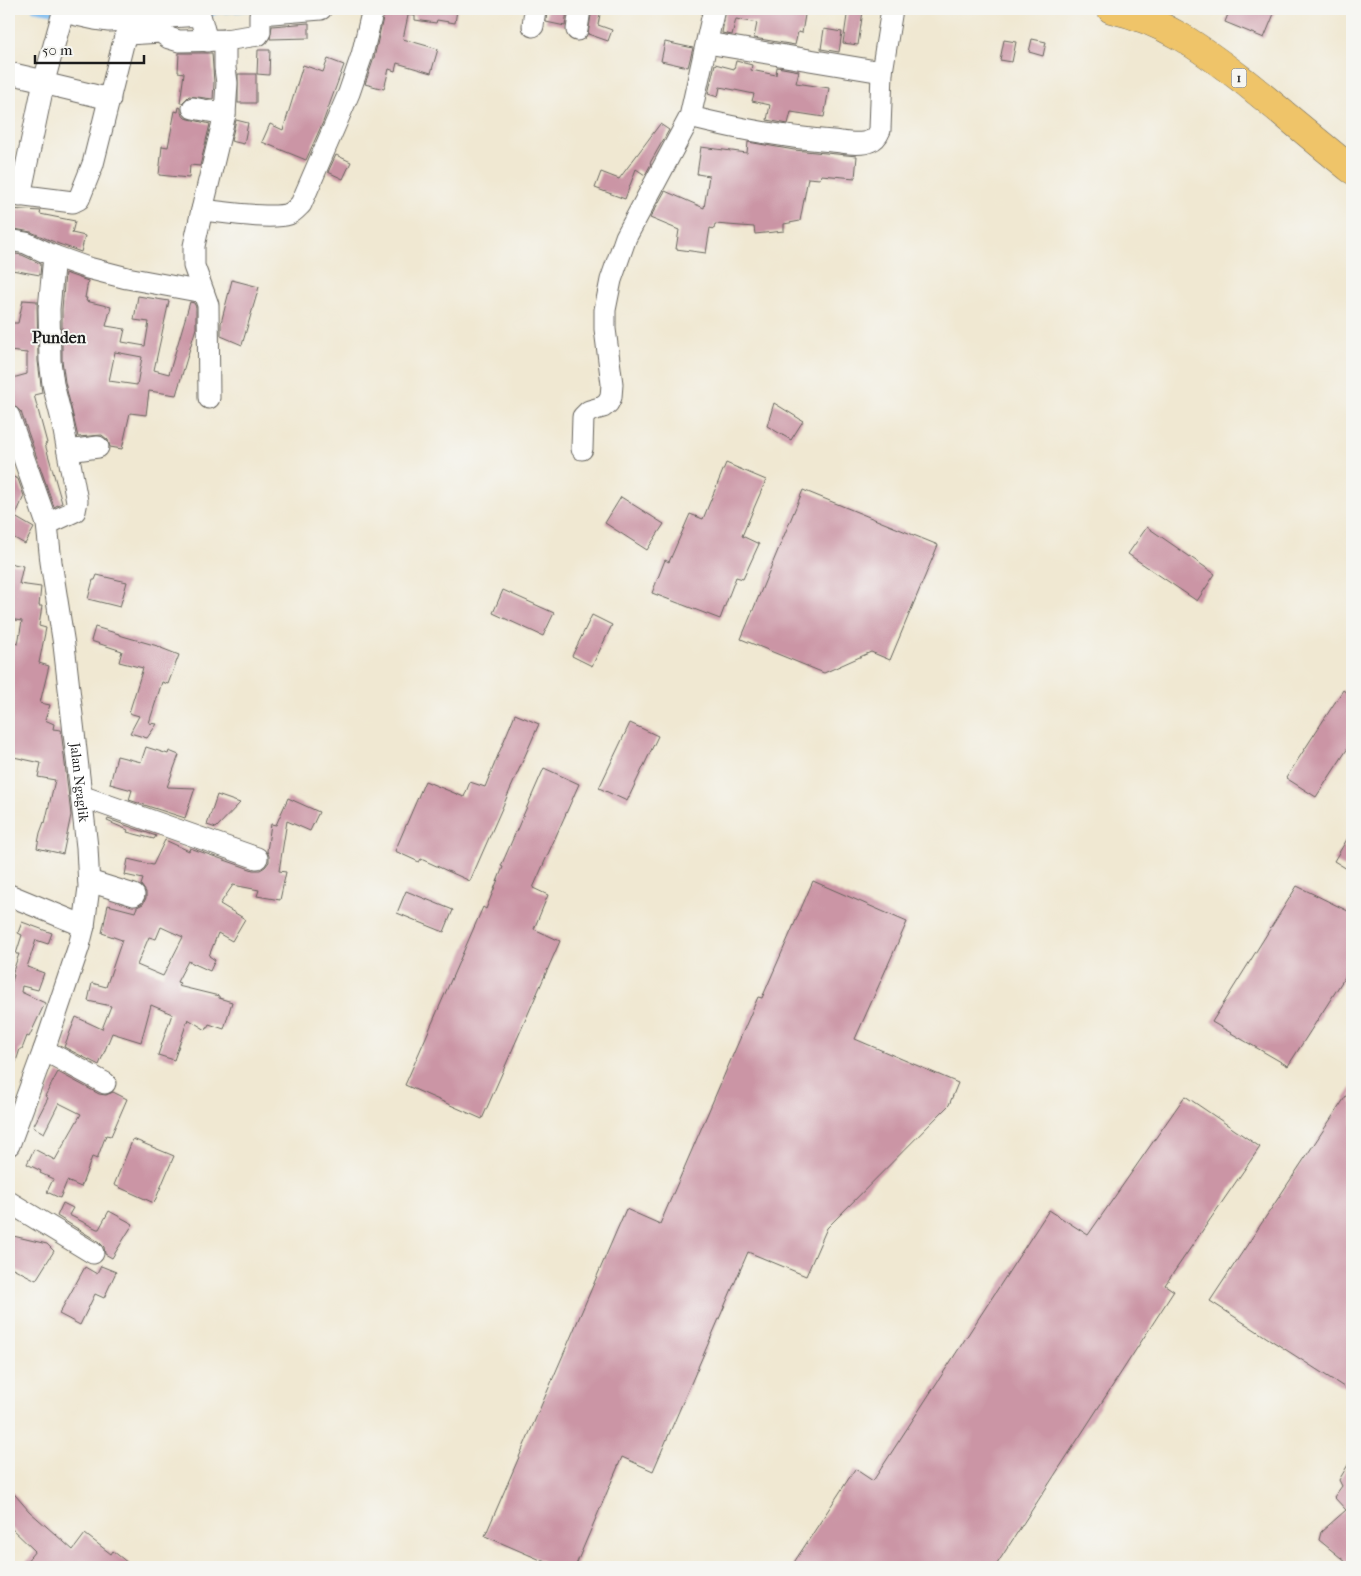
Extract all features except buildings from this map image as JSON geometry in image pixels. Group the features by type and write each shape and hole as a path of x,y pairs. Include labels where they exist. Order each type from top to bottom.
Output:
{"main road":[{"name":"1","path":"1111,9 1153,22 1191,42 1266,99 1352,170"}],"street":[{"path":"209,398 208,305 194,266 194,246 225,114 227,83 209,31 200,15 110,21 63,14 14,195 73,202 80,199 93,164 125,36 128,34 161,32 169,38 179,41 209,31 258,35 260,32 260,14 321,9"},
{"path":"202,210 275,217 289,214 296,210 305,195 349,93 362,56 373,9"},
{"path":"577,30 580,9"},
{"path":"582,449 583,417 589,411 608,404 612,391 605,329 605,310 617,259 646,196 690,117 714,9"},
{"path":"690,117 788,138 870,142 876,138 880,130 882,72 892,9"},
{"path":"707,43 882,72"},
{"path":"9,73 110,99"},
{"path":"193,108 225,114"},
{"path":"9,240 26,243 54,256 88,268 128,278 203,292"},
{"path":"47,524 74,511 77,501 50,361 49,309 54,256"},
{"name":"Jalan Ngaglik","path":"9,416 47,524 64,645 87,847 89,881 84,926 44,1050 9,1145"},
{"path":"68,450 98,447"},
{"path":"81,796 257,858"},
{"path":"89,881 134,895"},
{"path":"9,895 84,926"},
{"path":"44,1050 105,1083"},
{"path":"9,1202 92,1253"}],"waterway":[{"path":"34,9 58,13"},
{"path":"206,17 216,12 255,9"}],"district":[{"name":"Punden","path":"59,337"}]}
